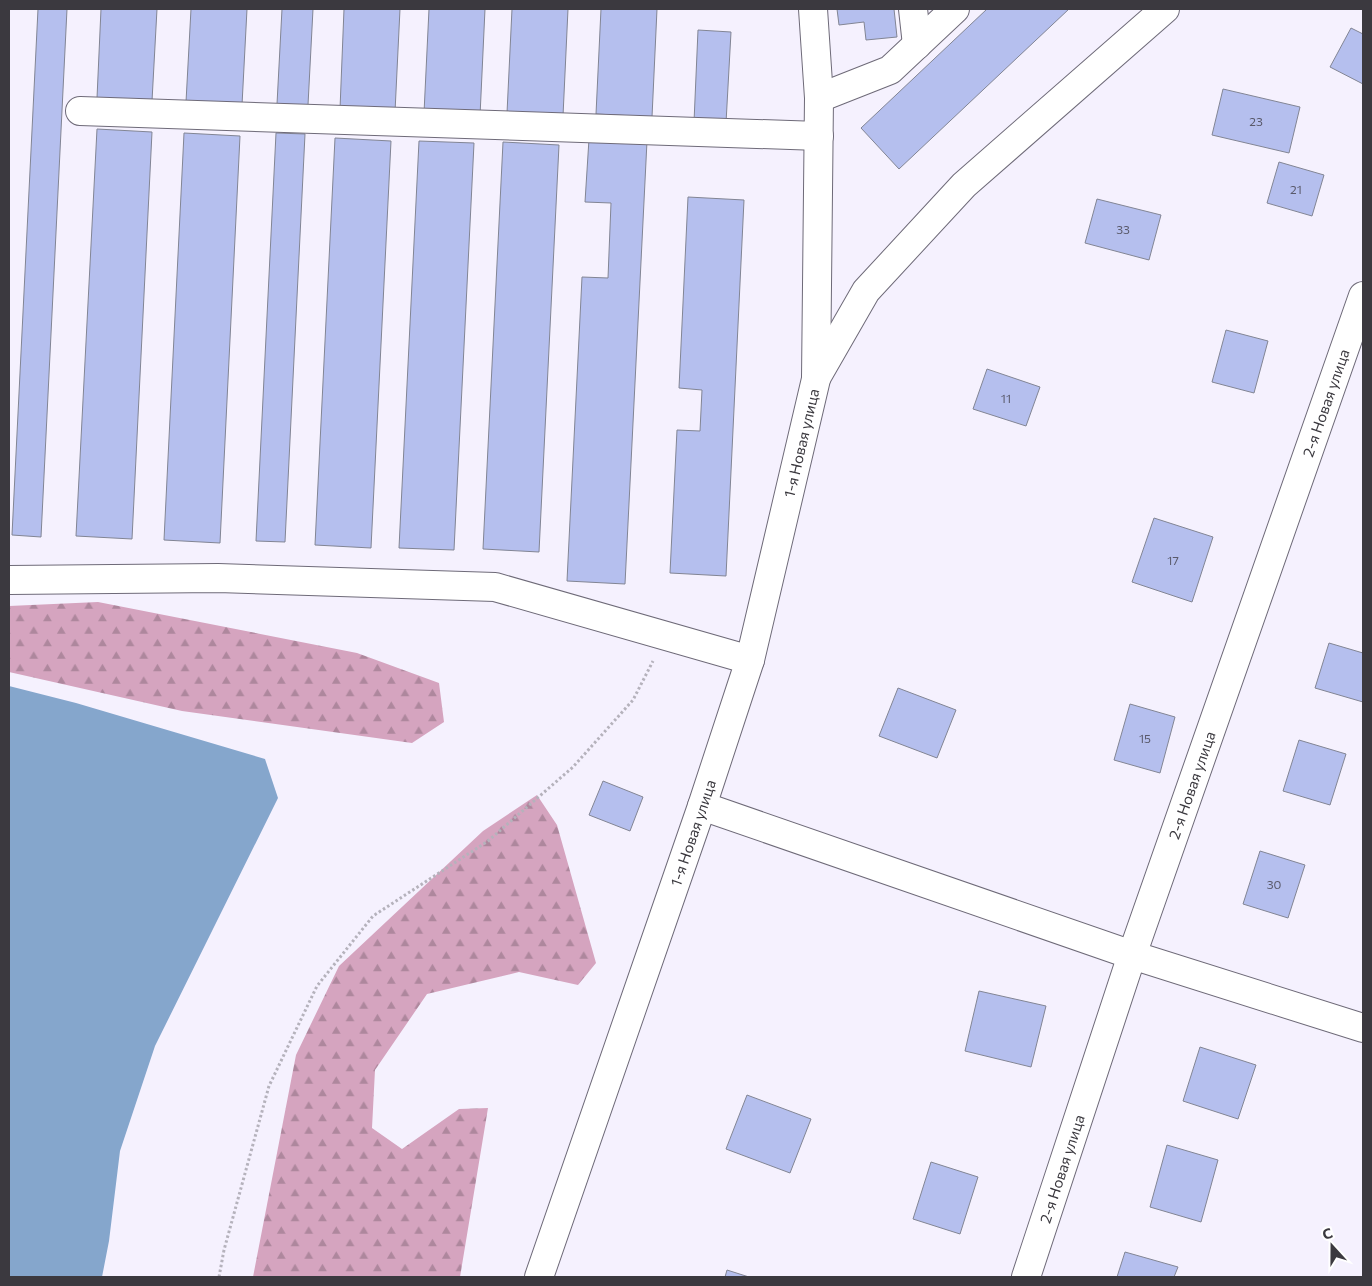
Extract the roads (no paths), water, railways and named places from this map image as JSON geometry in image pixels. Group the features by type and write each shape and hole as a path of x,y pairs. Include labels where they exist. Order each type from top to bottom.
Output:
{"street":[{"path":"813,9 819,98 816,379"},
{"path":"913,9 917,45"},
{"path":"819,98 890,70 955,9"},
{"path":"816,379 866,291 964,186 1165,9"},
{"path":"80,111 819,136"},
{"name":"2-я Новая улица","path":"1026,1277 1132,955 1363,296"},
{"name":"1-я Новая улица","path":"539,1277 702,806 750,660 816,379"},
{"path":"9,580 218,578 495,587 750,660"},
{"path":"702,806 1132,955 1363,1028"}],"water":[{"path":"9,686 76,703 265,759 278,798 155,1046 120,1151 109,1241 102,1277 9,1277"}]}
